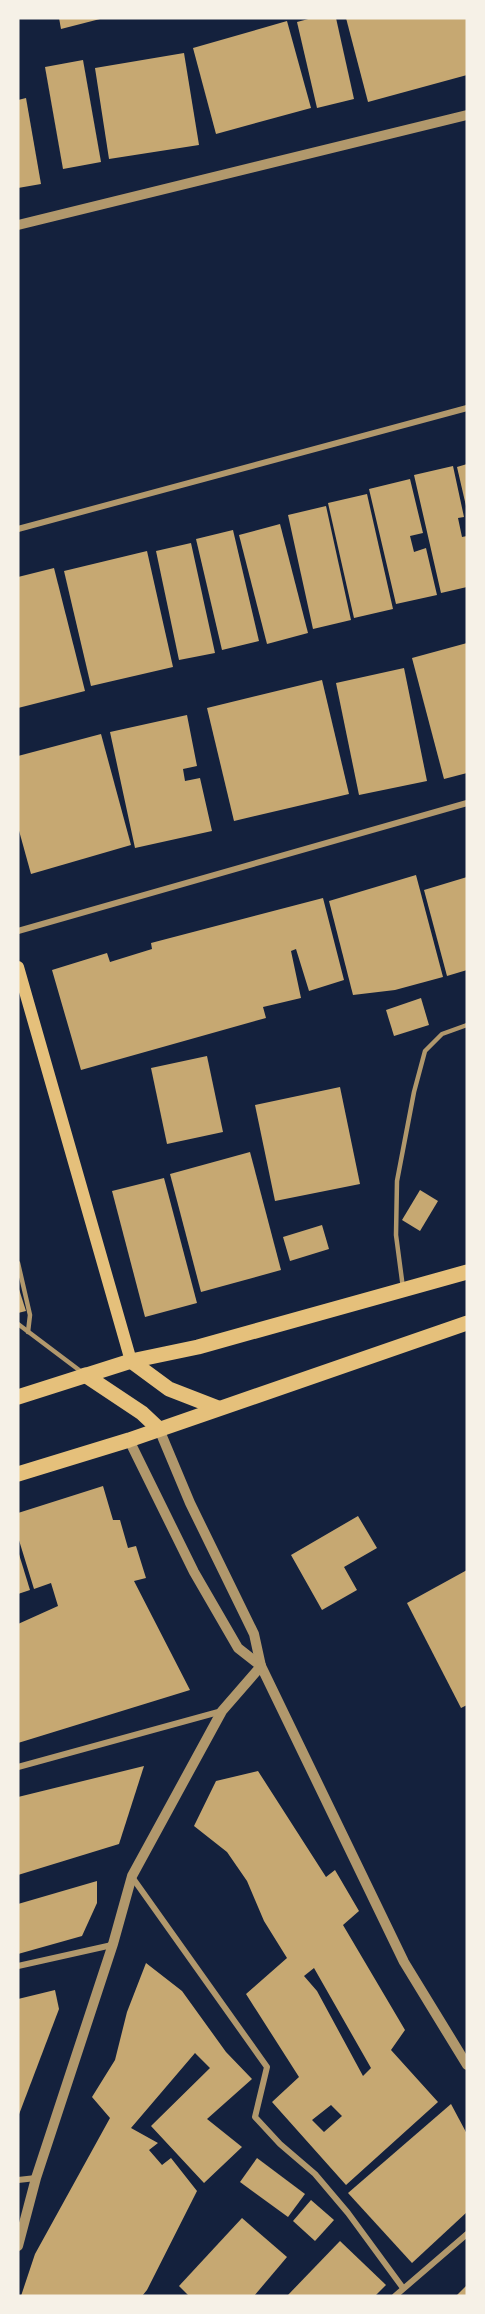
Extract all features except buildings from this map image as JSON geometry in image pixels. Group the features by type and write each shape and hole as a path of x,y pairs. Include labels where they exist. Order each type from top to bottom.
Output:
{"main road":[{"path":"18,967 131,1361 169,1389 218,1408"},
{"path":"18,1397 131,1361 198,1347 403,1292 467,1272"},
{"path":"18,1474 129,1440 467,1323"},
{"path":"85,1375 142,1413 159,1429"}],"street":[{"path":"18,225 467,115"},
{"path":"18,529 467,408"},
{"path":"18,931 467,803"},
{"path":"159,1429 190,1503 254,1634 261,1666 404,1962 467,2065"},
{"path":"129,1440 199,1582 238,1648 261,1666"},
{"path":"18,2246 36,2178 113,1944 132,1876 222,1711 261,1666"},
{"path":"18,1767 222,1711"},
{"path":"132,1876 267,2067 255,2117 280,2145 315,2174 348,2213 403,2288"},
{"path":"18,1966 113,1944"},
{"path":"18,2180 36,2178"},
{"path":"395,2296 467,2234"}],"lane":[{"path":"403,1292 396,1235 397,1181 414,1092 425,1051 442,1034 467,1025"},
{"path":"18,1263 30,1315 28,1332"},
{"path":"18,1324 85,1375"}]}
